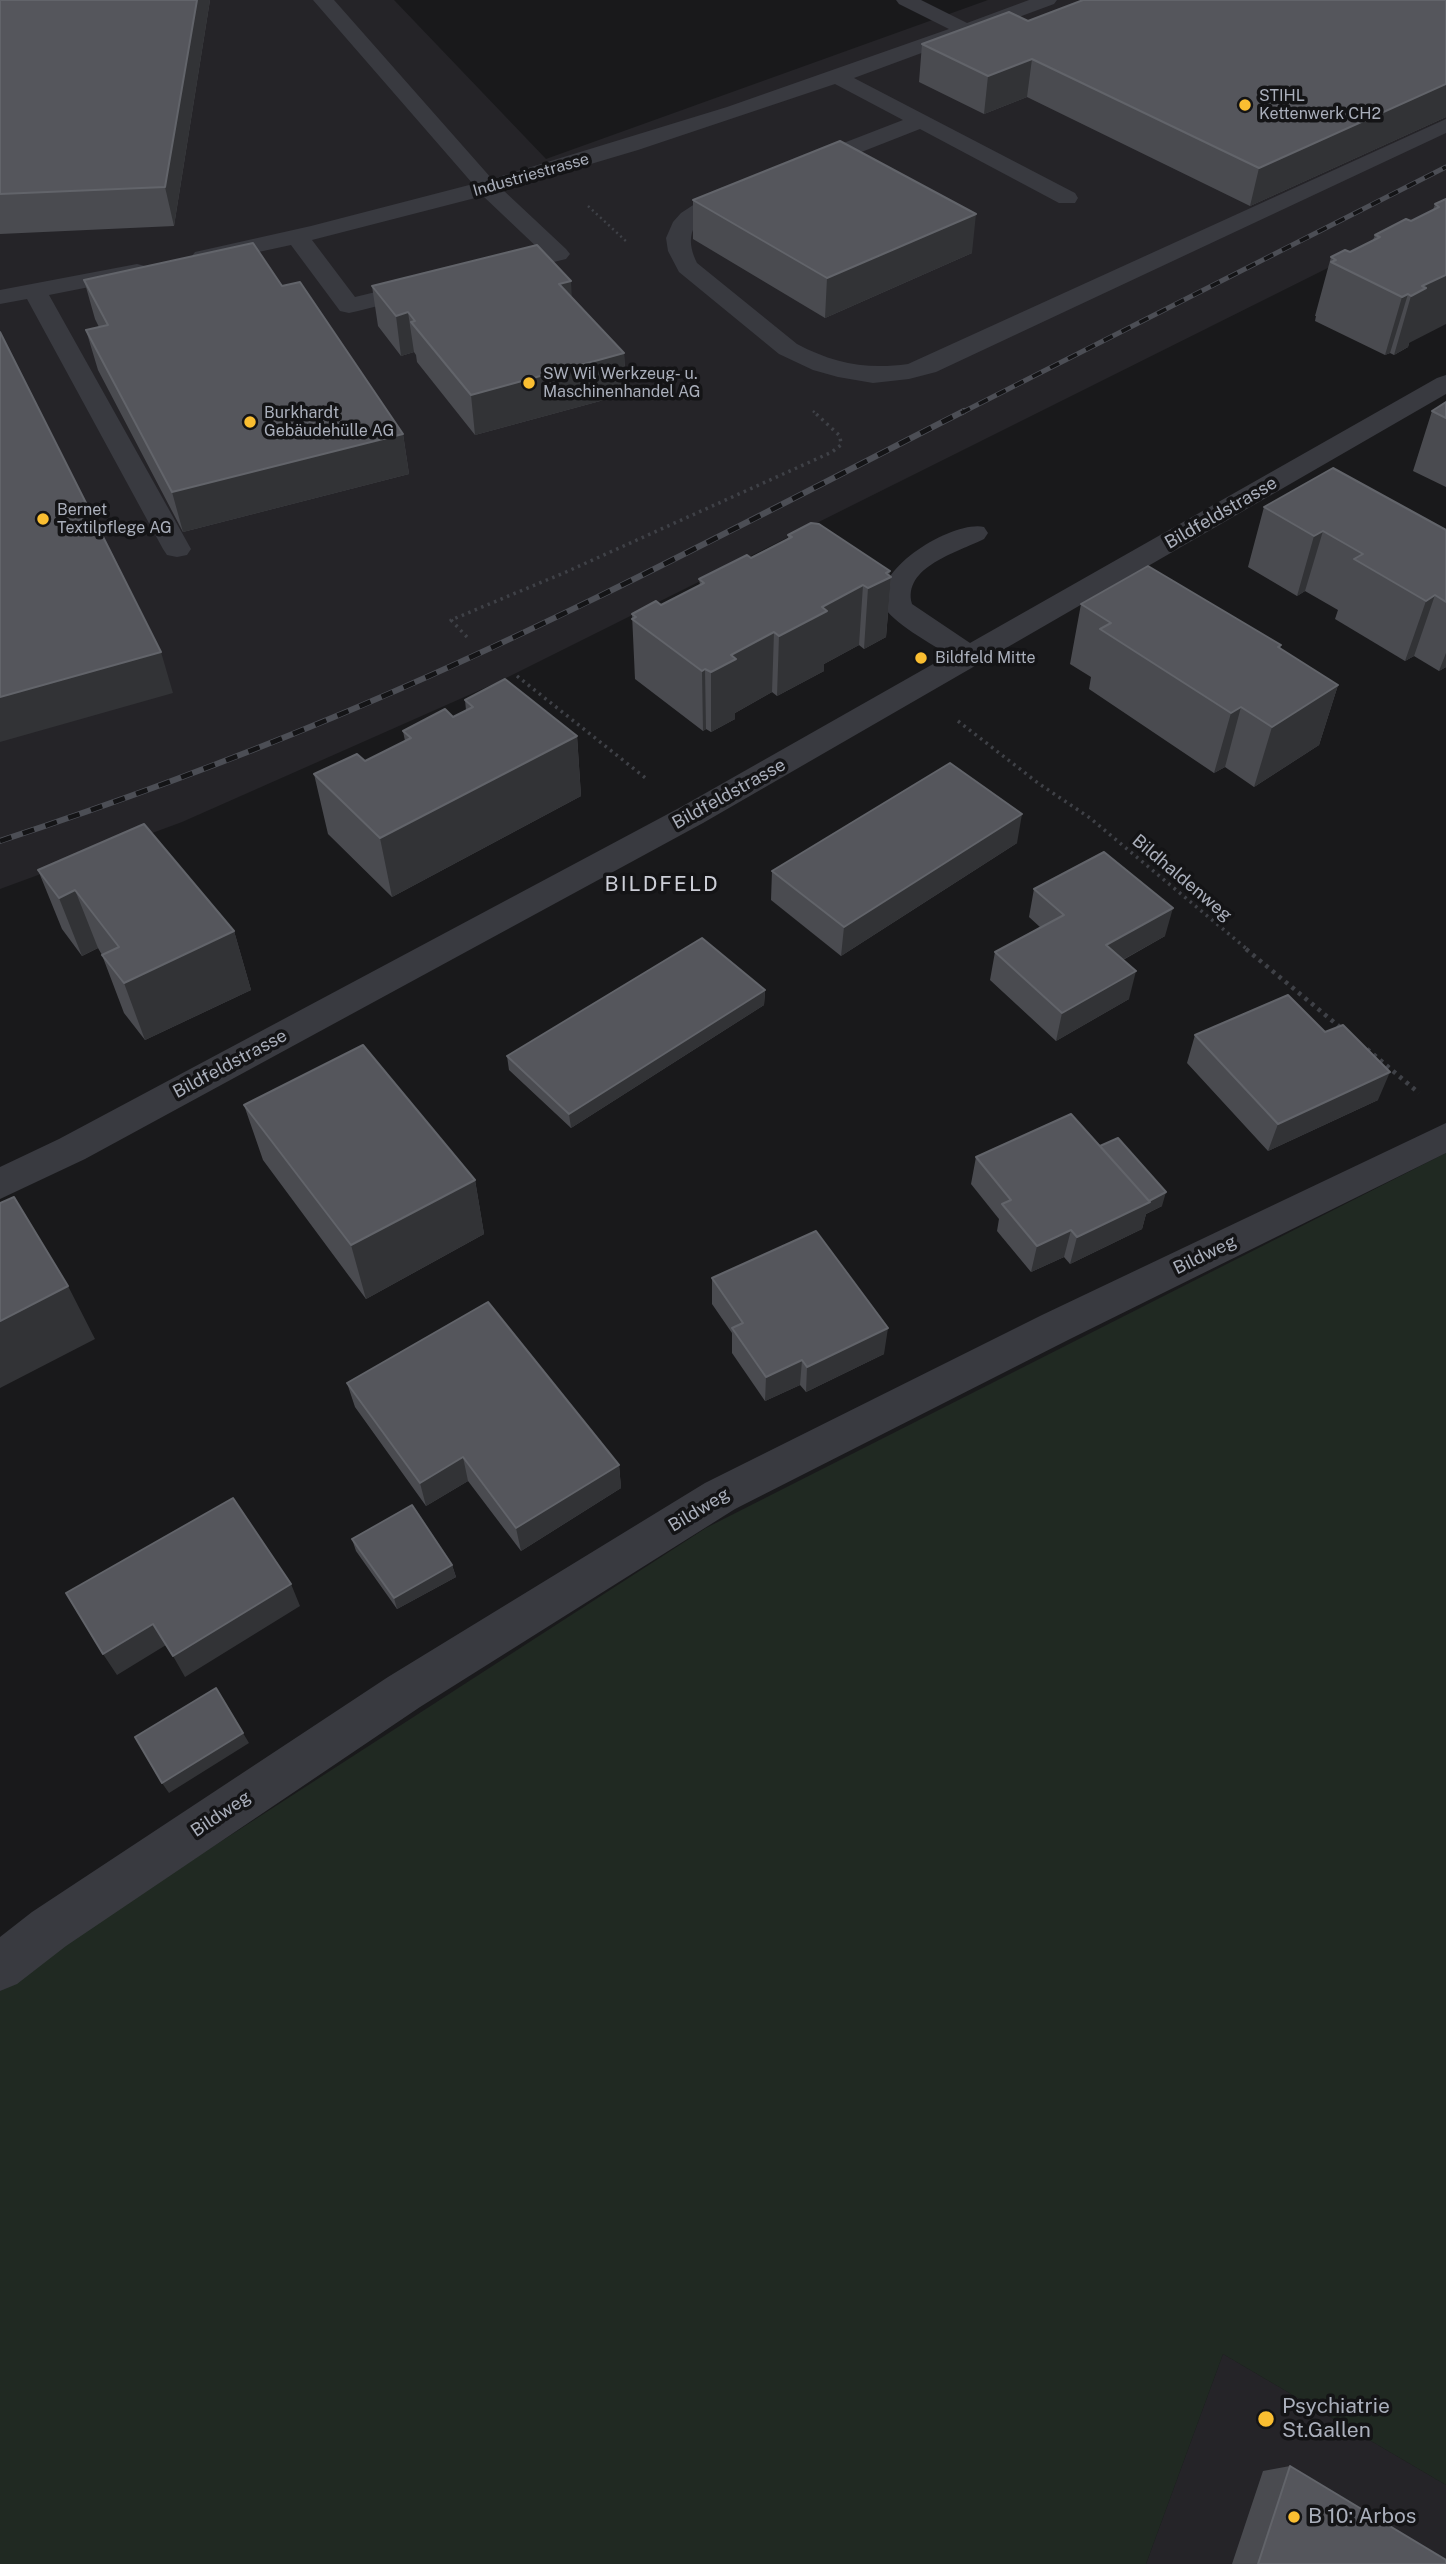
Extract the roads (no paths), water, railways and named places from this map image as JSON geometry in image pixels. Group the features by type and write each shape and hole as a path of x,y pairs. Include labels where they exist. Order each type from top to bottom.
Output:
{"street":[{"path":"323,0 488,188 558,254 480,274"},
{"path":"906,0 966,30"},
{"name":"Industriestrasse","path":"183,261 297,236 550,171 837,77 1047,0"},
{"path":"837,77 1067,198"},
{"path":"781,175 921,121"},
{"path":"755,185 704,206 684,223 677,232 676,241 687,267 788,349 814,362 852,374 889,375 927,367 1446,125"},
{"path":"297,236 349,306 453,280"},
{"path":"0,297 156,267"},
{"path":"35,292 177,550"},
{"name":"Bildfeldstrasse","path":"0,1184 72,1149 680,822 1446,383"},
{"path":"971,657 899,608 894,589 898,580 913,566 974,533"},
{"name":"Bildweg","path":"0,1967 49,1929 404,1692 720,1496 1044,1333 1446,1137"}],"railway":[{"path":"961,413 1446,167"},
{"path":"0,841 210,767 414,683 652,570 964,411"}],"place":[{"name":"STIHL Kettenwerk CH2","path":"1245,105"},
{"name":"SW Wil Werkzeug- u. Maschinenhandel AG","path":"529,383"},
{"name":"Burkhardt Gebäudehülle AG","path":"250,422"},
{"name":"Bernet Textilpflege AG","path":"43,519"},
{"name":"Bildfeld Mitte","path":"921,658"},
{"name":"Psychiatrie St.Gallen","path":"1266,2419"},
{"name":"B 10: Arbos","path":"1294,2517"}],"district":[{"name":"BILDFELD","path":"662,885"}]}
